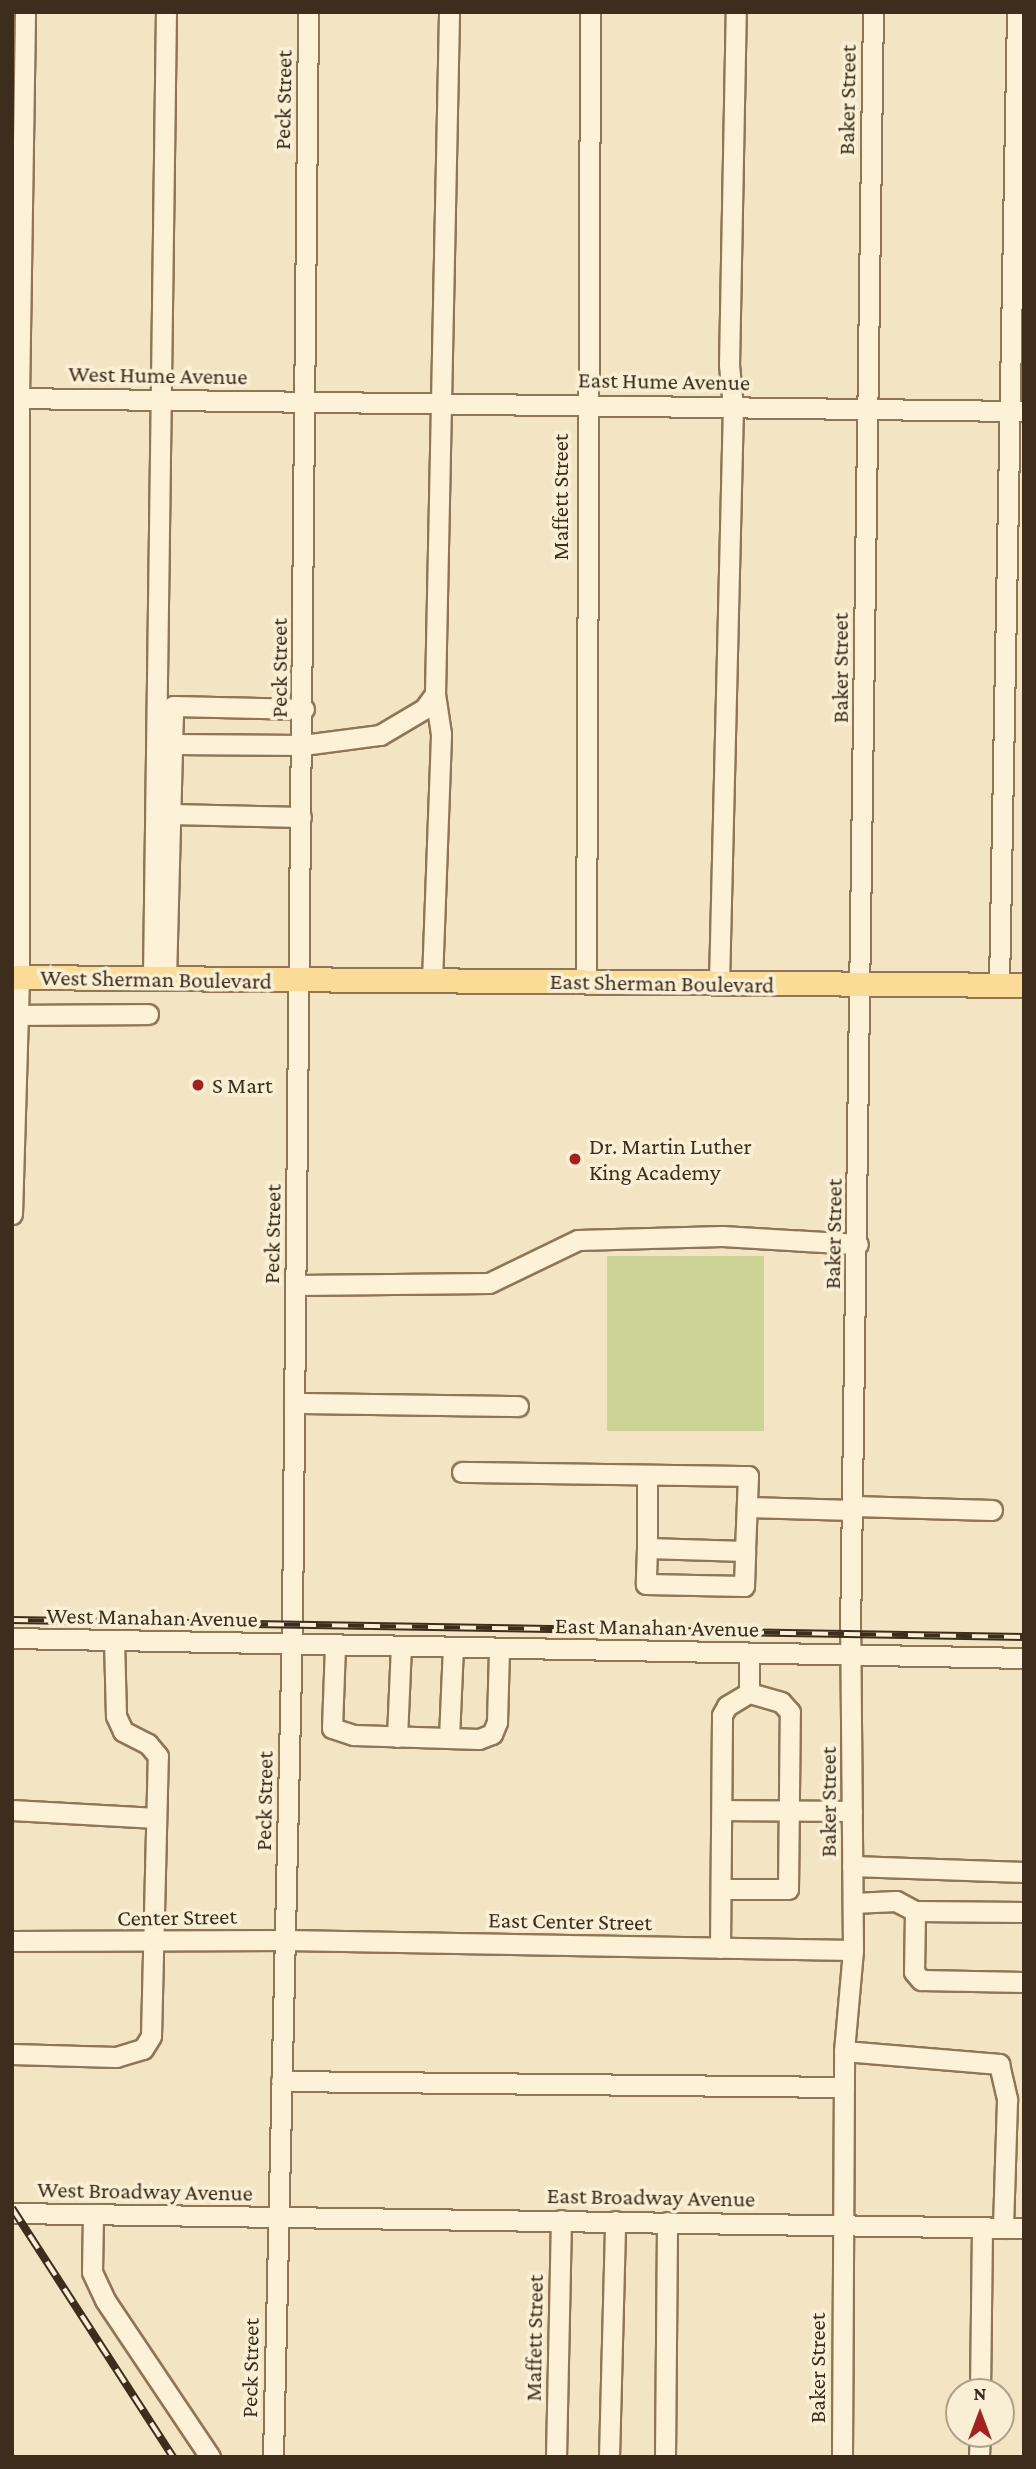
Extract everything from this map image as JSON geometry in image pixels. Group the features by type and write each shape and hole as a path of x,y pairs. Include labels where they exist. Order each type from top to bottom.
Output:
{"main road":[{"name":"West Sherman Boulevard","path":"16,977 300,981"},
{"name":"East Sherman Boulevard","path":"300,981 1024,985"}],"street":[{"path":"160,978 166,12"},
{"name":"Peck Street","path":"273,2457 286,1940 296,1285 304,709 303,401 309,12"},
{"path":"432,981 441,734 435,694 439,430 444,403 449,12"},
{"name":"Maffett Street","path":"586,981 585,405 590,12"},
{"path":"719,983 733,407 729,365 736,12"},
{"name":"Baker Street","path":"842,2457 841,2225 844,2051 853,1950 853,1508 873,12"},
{"path":"999,985 1016,411 1017,12"},
{"path":"12,1214 18,1015 16,397 21,21"},
{"name":"West Hume Avenue","path":"16,397 303,401"},
{"name":"East Hume Avenue","path":"303,401 1016,411"},
{"path":"172,744 303,746 380,736 424,709 435,694"},
{"path":"160,978 171,814 173,706 304,709"},
{"path":"171,814 301,817"},
{"path":"18,1015 148,1014"},
{"path":"296,1285 489,1283 578,1240 722,1236 858,1244"},
{"path":"294,1403 518,1406"},
{"path":"461,1472 621,1471 647,1476 748,1476 744,1586 646,1584 647,1476"},
{"path":"747,1507 992,1510"},
{"path":"647,1548 745,1550"},
{"name":"West Manahan Avenue","path":"12,1638 290,1645"},
{"path":"12,2054 117,2057 144,2049 151,2036 158,1756 148,1744 123,1731 116,1716 114,1641"},
{"name":"East Manahan Avenue","path":"290,1645 1024,1658"},
{"path":"335,1646 332,1728 354,1735 449,1738 492,1734 499,1649"},
{"path":"397,1737 401,1647"},
{"path":"449,1738 453,1648"},
{"path":"749,1653 749,1693"},
{"path":"720,1948 722,1715 727,1706 749,1693 781,1702 790,1712 788,1889 721,1889"},
{"path":"12,1810 156,1818"},
{"path":"722,1810 852,1811"},
{"path":"852,1866 1024,1872"},
{"path":"853,1903 897,1901 915,1911 1024,1912"},
{"path":"915,1911 914,1972 921,1980 1024,1982"},
{"name":"Center Street","path":"12,1941 286,1940"},
{"name":"East Center Street","path":"286,1940 853,1950"},
{"path":"844,2051 999,2064 1007,2100 1003,2228"},
{"path":"281,2081 844,2087"},
{"name":"West Broadway Avenue","path":"12,2213 277,2217"},
{"path":"93,2215 92,2272 105,2300 210,2457"},
{"name":"East Broadway Avenue","path":"277,2217 1024,2228"},
{"name":"Maffett Street","path":"556,2457 561,2220"},
{"path":"609,2457 615,2221"},
{"path":"665,2457 667,2222"},
{"path":"980,2378 982,2227"}],"green space":[{"path":"607,1256 764,1256 764,1431 607,1431"}],"railway":[{"path":"12,1620 1024,1637"},
{"path":"12,2208 173,2457"}],"place":[{"name":"S Mart","path":"198,1085"},
{"name":"Dr. Martin Luther King Academy","path":"575,1159"}]}
